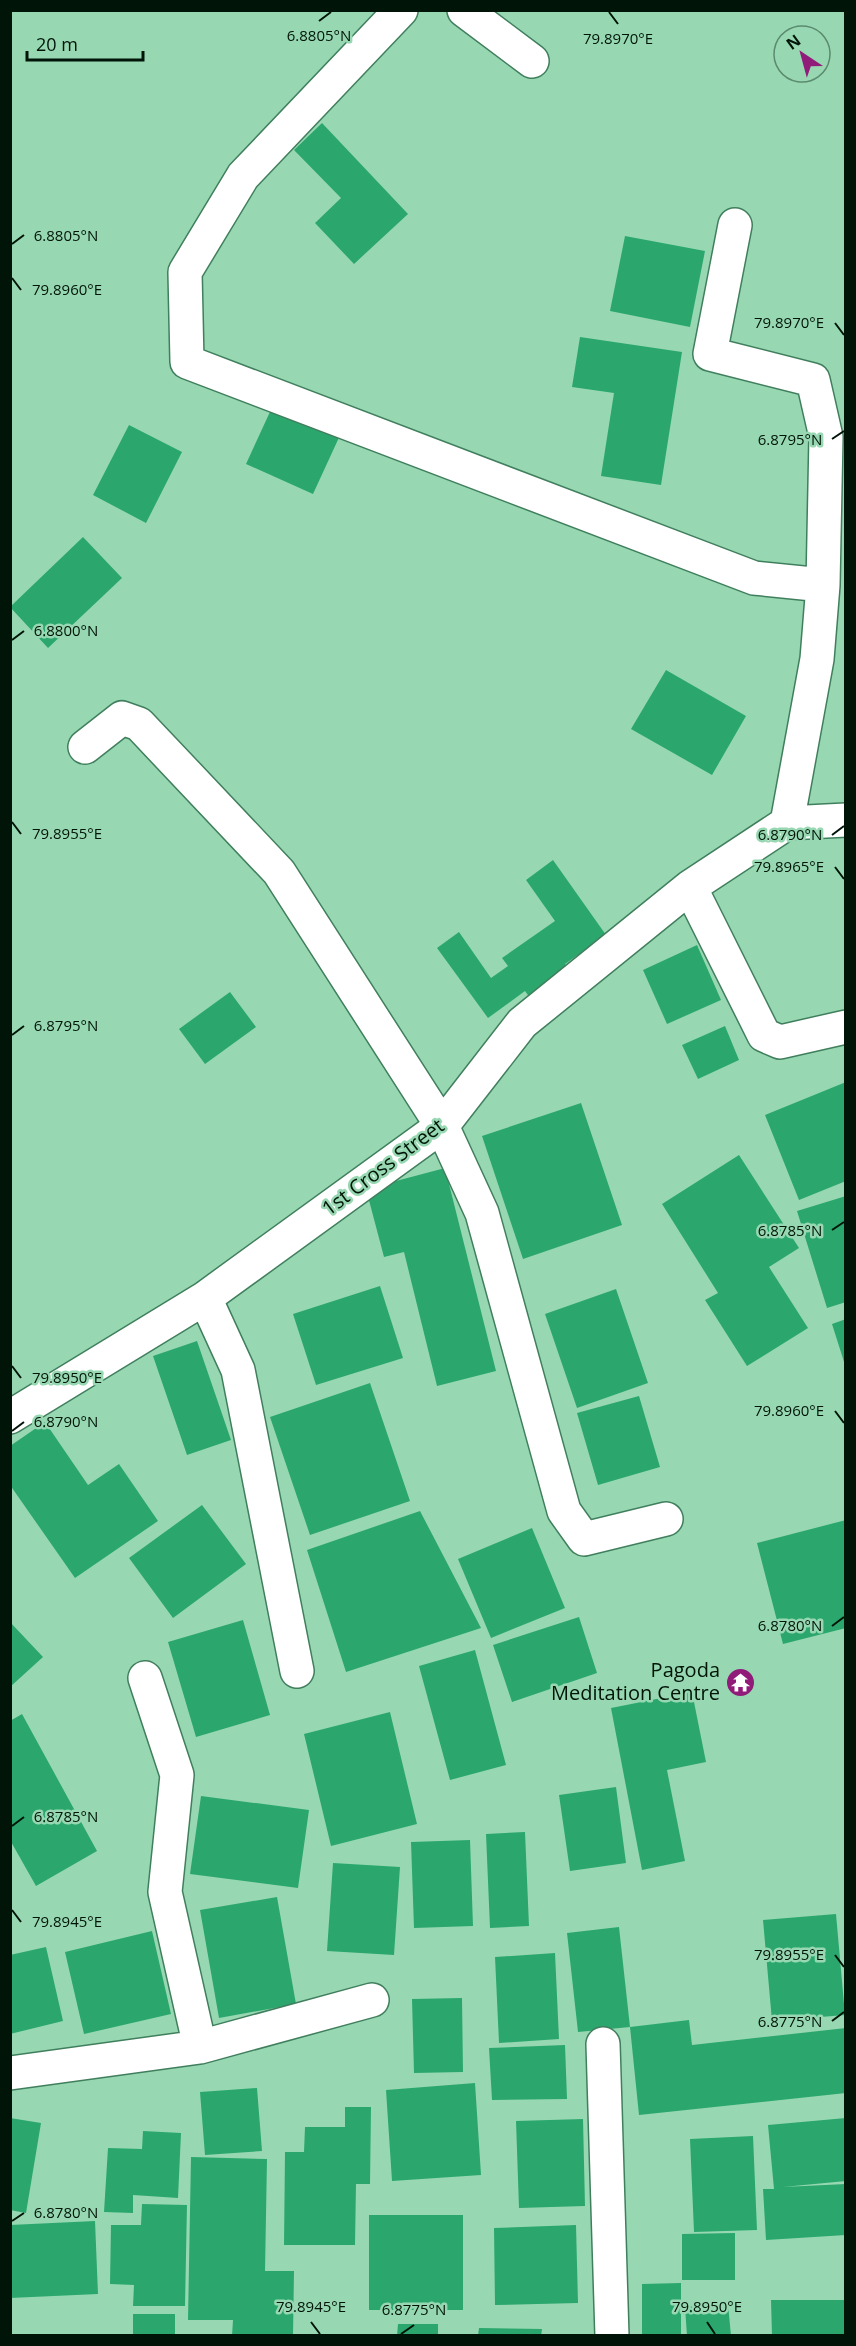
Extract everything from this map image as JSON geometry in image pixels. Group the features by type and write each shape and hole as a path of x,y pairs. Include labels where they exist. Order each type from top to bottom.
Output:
{"street":[{"path":"401,10 243,176 185,272 187,362 754,578 823,585"},
{"path":"464,10 532,61"},
{"path":"735,225 710,354 813,380 826,437 823,585 817,659 787,823 846,820"},
{"path":"84,747 122,718 140,724 279,872 442,1126 482,1213 564,1510 584,1539 666,1519"},
{"name":"1st Cross Street","path":"10,1417 205,1298 442,1126 522,1023 690,888 787,823"},
{"path":"690,888 764,1035 780,1042 846,1027"},
{"path":"205,1298 238,1371 297,1671"},
{"path":"145,1678 177,1775 165,1893 200,2047"},
{"path":"10,2073 200,2047 372,2000"},
{"path":"603,2044 612,2336"}],"building":[{"path":"322,123 408,214 354,264 315,223 341,198 294,150"},
{"path":"625,236 705,251 690,327 610,311"},
{"path":"580,337 682,352 661,485 601,476 614,393 572,387"},
{"path":"275,401 342,431 313,494 246,464"},
{"path":"129,425 182,452 146,523 93,495"},
{"path":"83,537 122,578 48,648 10,607"},
{"path":"666,670 746,716 712,775 631,729"},
{"path":"553,860 606,935 565,964 575,977 536,1006 525,991 488,1018 437,948 459,932 491,978 508,966 502,958 555,921 526,880"},
{"path":"697,945 721,1000 667,1024 643,970"},
{"path":"230,992 256,1027 205,1064 179,1029"},
{"path":"725,1026 739,1060 698,1079 682,1045"},
{"path":"846,1082 846,1181 799,1200 765,1115"},
{"path":"581,1103 622,1225 523,1259 482,1136"},
{"path":"739,1155 799,1248 769,1267 808,1328 747,1366 705,1300 718,1293 662,1204"},
{"path":"445,1168 496,1371 437,1386 404,1252 384,1257 366,1189"},
{"path":"846,1196 846,1302 827,1308 797,1211"},
{"path":"380,1286 403,1358 316,1385 293,1314"},
{"path":"616,1289 648,1383 577,1408 545,1314"},
{"path":"846,1319 846,1365 845,1365 832,1324"},
{"path":"197,1341 231,1440 187,1455 153,1356"},
{"path":"370,1383 410,1501 310,1535 270,1417"},
{"path":"639,1396 660,1467 598,1485 577,1413"},
{"path":"45,1422 88,1485 119,1464 158,1521 75,1578 10,1485 10,1446"},
{"path":"202,1505 246,1564 173,1618 129,1558"},
{"path":"420,1511 481,1628 346,1672 307,1550"},
{"path":"846,1520 846,1628 783,1644 757,1543"},
{"path":"532,1528 565,1608 491,1638 458,1559"},
{"path":"579,1617 597,1673 512,1702 493,1645"},
{"path":"243,1620 270,1715 196,1737 168,1642"},
{"path":"10,1622 43,1657 10,1687"},
{"path":"475,1650 506,1765 450,1780 419,1666"},
{"path":"692,1692 706,1762 667,1770 685,1861 642,1870 611,1708"},
{"path":"390,1712 417,1824 331,1846 304,1734"},
{"path":"22,1714 97,1851 36,1886 10,1840 10,1721"},
{"path":"616,1787 626,1863 570,1871 559,1795"},
{"path":"201,1796 309,1810 298,1888 190,1874"},
{"path":"525,1832 529,1926 490,1928 486,1834"},
{"path":"470,1840 473,1926 414,1928 411,1842"},
{"path":"333,1863 400,1867 394,1955 327,1951"},
{"path":"277,1897 296,2004 219,2018 200,1910"},
{"path":"836,1914 845,2015 772,2021 763,1920"},
{"path":"619,1927 630,2027 578,2032 567,1933"},
{"path":"152,1931 171,2014 84,2034 65,1952"},
{"path":"46,1947 63,2021 10,2034 10,1955"},
{"path":"555,1953 559,2039 499,2043 495,1957"},
{"path":"462,1998 463,2072 414,2073 412,1999"},
{"path":"689,2020 692,2045 846,2028 846,2093 639,2115 630,2027"},
{"path":"565,2045 567,2099 492,2100 489,2048"},
{"path":"475,2083 481,2175 392,2181 386,2090"},
{"path":"257,2088 262,2151 205,2155 200,2092"},
{"path":"345,2107 371,2107 370,2184 356,2184 355,2245 284,2245 285,2152 304,2152 305,2127 345,2127"},
{"path":"10,2118 41,2123 26,2213 10,2210"},
{"path":"846,2118 846,2181 783,2187 846,2184 846,2235 766,2240 763,2189 774,2189 768,2125"},
{"path":"583,2119 585,2206 519,2208 516,2121"},
{"path":"143,2131 181,2133 178,2198 133,2195 133,2213 104,2212 108,2148 142,2149"},
{"path":"753,2136 757,2230 694,2232 690,2139"},
{"path":"191,2157 267,2159 265,2271 294,2271 293,2336 232,2336 233,2320 188,2320"},
{"path":"142,2204 187,2205 185,2306 133,2306 134,2285 110,2284 111,2225 141,2225"},
{"path":"369,2215 463,2215 463,2310 369,2310"},
{"path":"95,2221 98,2294 10,2298 10,2225"},
{"path":"576,2225 578,2303 495,2305 494,2228"},
{"path":"735,2233 735,2280 682,2280 682,2234"},
{"path":"681,2283 681,2336 642,2336 642,2284"},
{"path":"771,2300 846,2300 846,2336 772,2336"},
{"path":"728,2304 731,2336 687,2336 685,2307"},
{"path":"133,2314 175,2314 175,2336 133,2336"},
{"path":"398,2324 438,2324 438,2336 397,2336"},
{"path":"479,2328 542,2329 541,2336 478,2336"}],"place":[{"name":"Pagoda Meditation Centre","path":"741,1682"}]}
